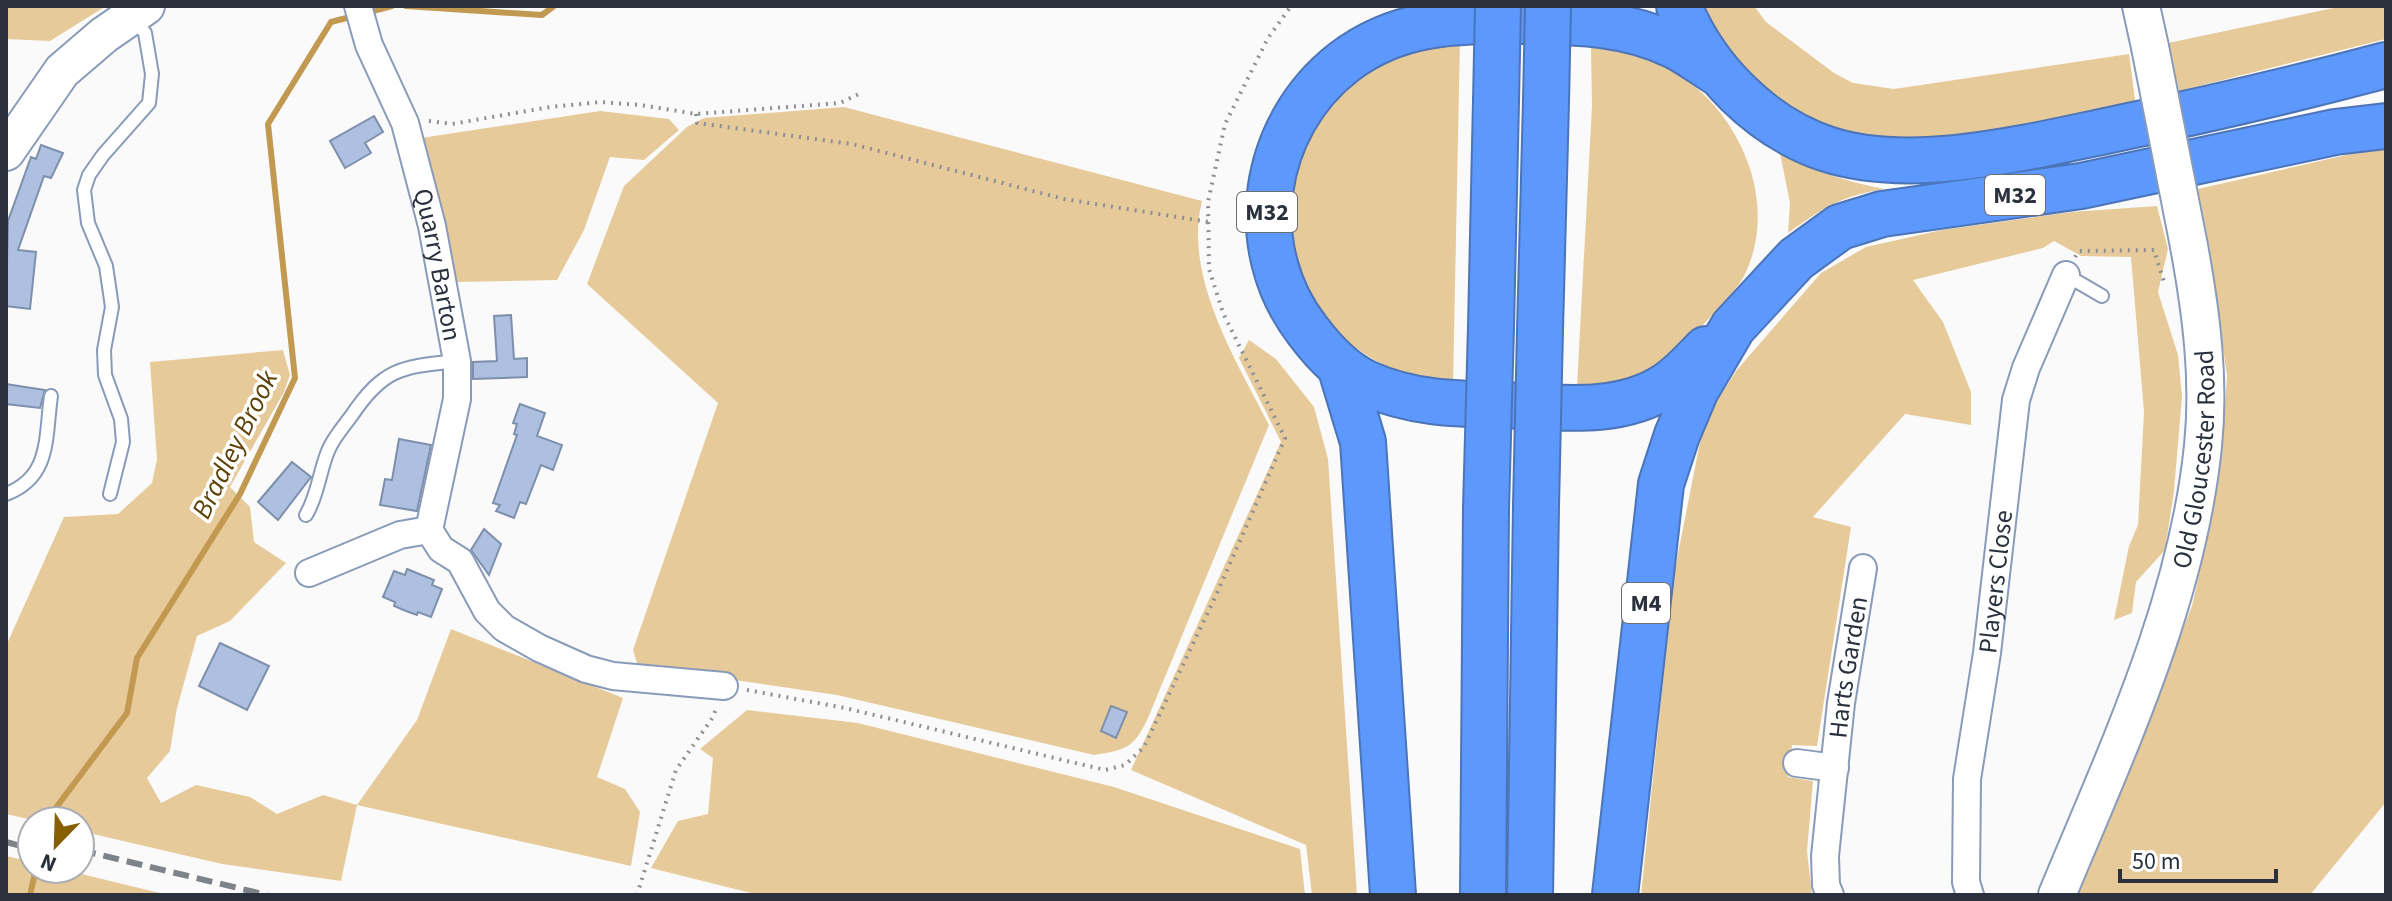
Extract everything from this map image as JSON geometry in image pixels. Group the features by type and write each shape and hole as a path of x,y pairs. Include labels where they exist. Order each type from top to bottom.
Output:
{"highway":[{"path":"1345,61 1373,6"},
{"path":"1483,895 1486,509 1498,6"},
{"path":"1530,895 1548,6"},
{"path":"1679,6 1691,34 1721,75"},
{"name":"M32","path":"2386,65 2256,100 2079,136 1925,160 1873,159 1827,149 1785,129 1751,105 1721,75 1676,47 1632,30 1593,22 1455,21 1414,27 1386,37 1345,61 1312,92 1288,130 1271,180 1267,224 1279,282 1290,303 1320,347 1364,383 1413,399 1441,403 1585,408 1631,401 1658,391 1733,327 1796,259 1840,227 1882,214 2081,186 2335,132 2386,126"},
{"name":"M32","path":"2335,132 2386,113"},
{"name":"M4","path":"1615,895 1661,484 1696,390 1733,327"},
{"path":"1340,366 1363,442 1393,895"}],"main road":[{"name":"Old Gloucester Road","path":"2057,895 2158,642 2191,533 2204,444 2205,372 2201,315 2141,6"},
{"path":"6,152 62,71 139,11"}],"street":[{"name":"Quarry Barton","path":"358,6 369,45 405,123 432,226 457,361 457,399 429,530"},
{"name":"Players Close","path":"1970,895 1966,882 1967,779 1987,653 2016,400 2026,368 2066,275"},
{"path":"309,573 400,535 429,530 441,549 460,561 487,611 504,628 539,648 586,669 613,676 724,686"},
{"name":"Harts Garden","path":"1830,895 1825,870 1841,703 1863,568"},
{"name":"Harts Garden","path":"1797,763 1835,768"}],"lane":[{"path":"110,494 123,442 121,419 105,375 104,350 112,307 106,266 88,223 84,190 89,175 103,155 149,103 152,74 139,11"},
{"path":"2066,275 2102,296"},
{"path":"306,515 315,501 329,448 369,390 389,374 416,366 457,361"},
{"path":"6,494 23,487 38,472 51,396"}],"path":[{"path":"400,113 452,124 550,107 601,102 696,114 840,103 861,93"},
{"path":"696,114 697,123 852,144 1064,199 1209,222"},
{"path":"2066,275 2079,251 2154,250 2167,294"},
{"path":"637,895 676,770 713,717 724,686 845,708 1105,770 1125,765 1144,747 1217,593 1285,438"}],"shaded area":[{"path":"6,6 106,6 50,41 6,39"},
{"path":"1700,6 1754,6 1766,22 1834,73 1853,83 1894,89 2129,54 2136,107 1934,141 1860,141 1821,127 1767,98 1726,54"},
{"path":"2343,6 2386,6 2386,39 2179,91 2168,43"},
{"path":"1460,40 1453,386 1420,379 1388,367 1360,351 1333,329 1318,310 1307,288 1295,255 1291,222 1293,190 1302,158 1316,129 1336,102 1360,78 1397,55"},
{"path":"1591,46 1654,62 1673,71 1717,109 1747,159 1755,187 1758,216 1755,244 1743,278 1696,333 1667,359 1638,375 1577,387 1592,106"},
{"path":"844,107 1202,201 1198,229 1206,288 1228,345 1269,425 1148,718 1128,746 1094,755 837,695 638,666 633,650 718,403 587,284 624,186 687,127 704,118"},
{"path":"600,111 669,119 679,130 644,160 610,157 584,230 557,280 455,282 421,138"},
{"path":"2386,146 2386,802 2310,895 2078,895 2192,606 2211,521 2222,448 2227,376 2198,189"},
{"path":"1780,153 1831,175 1885,189 1856,195 1834,204 1788,233 1790,203"},
{"path":"2157,206 2168,249 2158,292 2178,355 2182,396 2174,491 2165,550 2136,582 2132,613 2114,620 2129,546 2138,525 2144,412 2131,257 2081,256 2054,241 2043,248 1913,280 1943,322 1971,392 1971,425 1905,414 1813,517 1851,527 1817,746 1792,745 1788,777 1813,781 1807,851 1812,895 1641,895 1674,574 1704,422 1736,371 1821,273 1866,247 1942,230 2071,212"},
{"path":"1249,340 1276,359 1314,407 1328,459 1357,895 1312,895 1306,845 1131,770 1281,442 1239,358"},
{"path":"283,350 290,375 284,392 230,487 250,507 254,542 286,563 230,621 197,636 177,708 170,751 147,778 161,803 196,785 250,797 277,814 323,795 357,805 341,881 222,864 96,835 96,805 16,805 16,816 6,814 6,646 64,517 118,514 152,483 157,459 150,362"},
{"path":"451,629 623,698 597,777 625,789 640,812 631,866 357,805 417,720"},
{"path":"747,710 858,723 1114,787 1300,849 1305,895 759,895 651,868 678,821 708,814 713,758 700,749"},
{"path":"6,856 16,858 16,885 96,885 96,878 168,895 6,895"}],"building":[{"path":"374,116 383,132 365,143 371,153 345,168 330,141"},
{"path":"41,145 63,153 51,178 44,176 18,250 36,252 30,309 6,306 8,221 31,157 36,159"},
{"path":"511,315 514,359 527,358 527,377 473,379 473,362 497,361 494,316"},
{"path":"6,384 45,390 40,408 6,404"},
{"path":"520,404 545,413 537,436 562,445 553,470 541,465 526,504 520,502 514,518 496,511 500,505 493,503 517,435 514,434 517,424 513,423"},
{"path":"399,439 431,445 417,511 380,505 385,479 392,480"},
{"path":"292,462 311,477 278,520 258,502"},
{"path":"484,529 501,544 489,575 471,550"},
{"path":"407,569 434,580 432,585 442,589 431,617 394,606 395,602 383,597 394,571 405,575"},
{"path":"220,643 269,666 247,710 199,686"},
{"path":"1111,706 1127,712 1116,738 1101,731"}],"waterway":[{"name":"Bradley Brook","path":"369,12 392,6"},
{"name":"Bradley Brook","path":"406,6 542,15 554,6"},
{"name":"Bradley Brook","path":"58,805 127,713 137,658 240,494 295,378 268,124 331,22 354,16"},
{"name":"Bradley Brook","path":"30,895 32,885"}],"railway":[{"path":"6,842 16,845"},
{"path":"96,854 267,895"}]}
